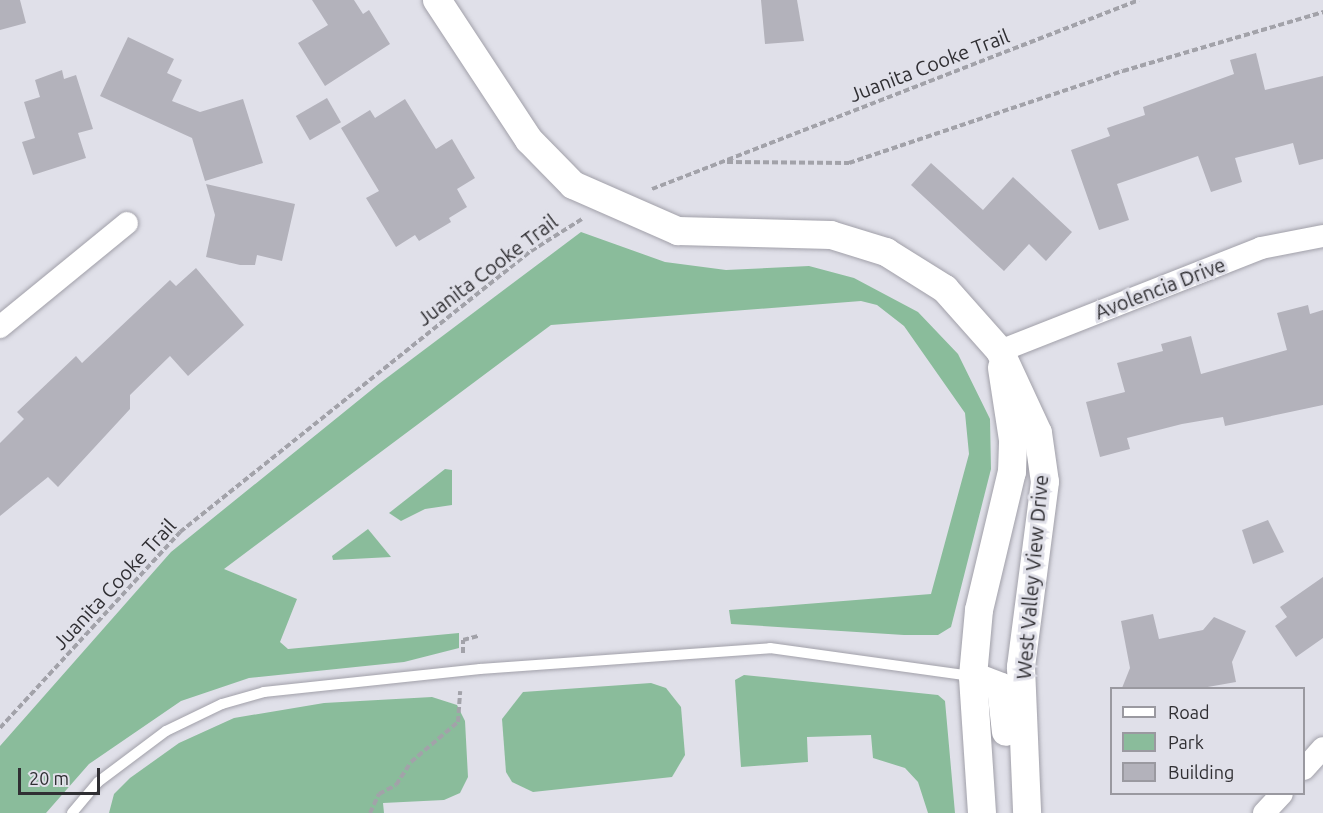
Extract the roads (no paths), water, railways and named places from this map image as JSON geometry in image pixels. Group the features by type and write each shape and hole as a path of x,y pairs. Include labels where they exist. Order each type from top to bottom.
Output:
{"street":[{"name":"West Valley View Drive","path":"437,0 529,141 573,185 678,231 831,235 886,252 945,289 1000,351 1038,433 1045,482 1021,667 1027,813"},
{"path":"0,327 127,223"},
{"name":"Avolencia Drive","path":"1000,351 1261,248 1323,236"},
{"name":"West Valley View Drive","path":"982,813 973,676 979,610 1012,472 1013,440 1000,351"},
{"path":"973,676 1001,687 1014,813"},
{"path":"1305,768 1323,748"},
{"path":"1264,813 1281,795"}],"lane":[{"path":"72,813 98,782 166,730 222,704 264,692 461,671 770,648 973,676"}]}
